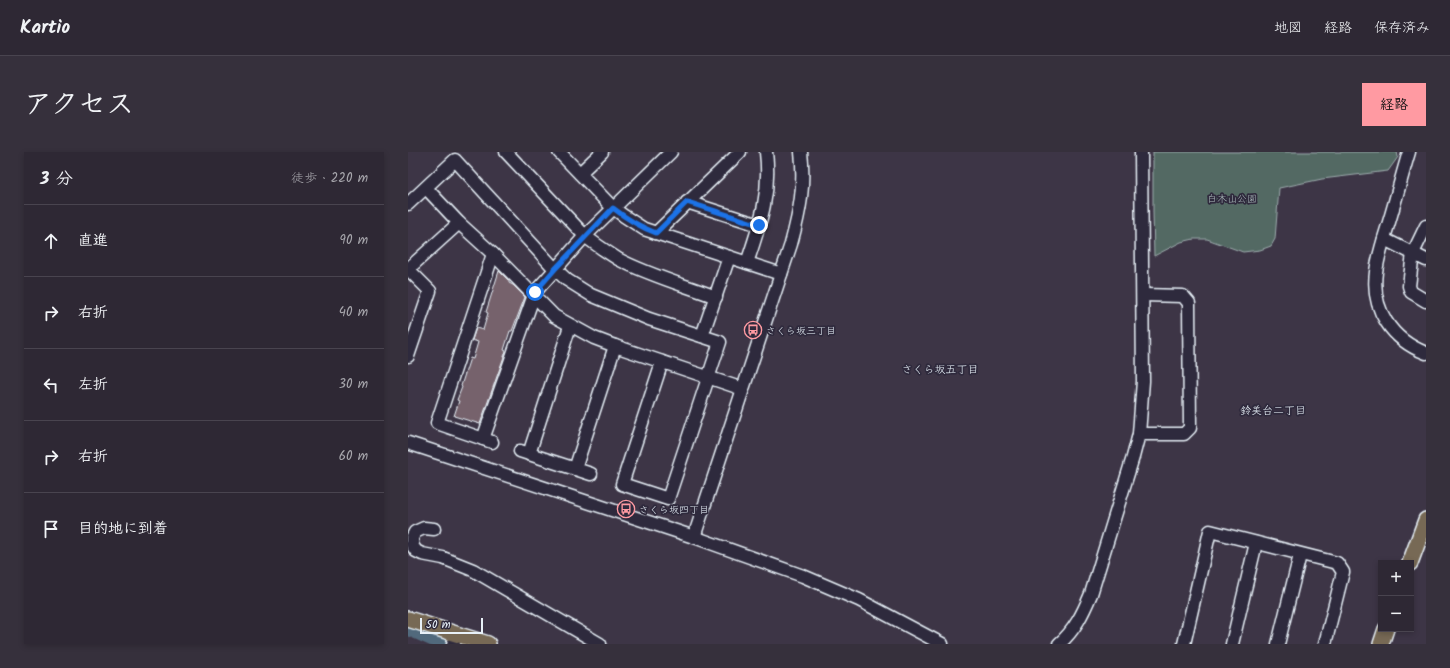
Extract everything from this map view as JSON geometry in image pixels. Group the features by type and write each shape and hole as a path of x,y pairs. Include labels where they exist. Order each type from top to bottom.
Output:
{"main road":[{"path":"1411,560 1426,520"},
{"path":"408,619 456,640 488,644"},
{"path":"1381,644 1385,632"}],"street":[{"path":"506,152 585,236 600,248 651,273 716,297"},
{"path":"559,152 613,208 644,229 781,274"},
{"path":"580,173 602,152"},
{"path":"493,254 437,423 488,440 535,292 585,236 671,152"},
{"path":"656,233 740,152"},
{"path":"747,263 765,206 768,169 766,152"},
{"path":"694,538 800,214 802,191 801,152"},
{"path":"1059,644 1076,626 1086,605 1133,457 1138,434 1143,381 1141,152"},
{"path":"1409,152 1376,271 1376,296 1390,328 1408,345 1426,353"},
{"path":"408,204 455,160 555,269 567,280 591,295 649,318 720,342 668,499 622,484 662,362"},
{"path":"426,188 554,316 594,338 743,389"},
{"path":"687,202 759,225"},
{"path":"408,356 430,291 408,269 459,222"},
{"path":"1426,226 1413,253 1409,286 1411,292 1426,301"},
{"path":"1384,239 1426,260"},
{"path":"702,336 729,257"},
{"path":"1138,434 1184,434 1190,428 1190,303 1183,296 1143,295"},
{"path":"570,326 524,453 591,474"},
{"path":"575,469 615,346"},
{"path":"408,443 694,538 832,588 859,600 942,644"},
{"path":"434,529 424,528 415,532 412,538 412,545 416,551 422,554 448,560 473,570 600,644"},
{"path":"1184,644 1210,532 1337,563 1343,572 1325,644"},
{"path":"1232,644 1256,543"},
{"path":"1278,644 1300,555"}],"green space":[{"name":"白木山公園","path":"1153,152 1397,152 1398,157 1388,171 1322,179 1279,188 1275,239 1271,246 1260,250 1243,252 1207,239 1194,239 1181,242 1154,256"}],"building":[{"path":"499,271 509,281 509,283 525,297 512,331 510,331 504,350 506,351 480,424 454,416 459,401 457,400 470,358 473,359 478,342 472,340 476,328 483,330 488,313 486,312"}],"waterway":[{"path":"408,628 444,644"}],"place":[{"name":"さくら坂三丁目","path":"753,330"},
{"name":"さくら坂四丁目","path":"626,509"}],"district":[{"name":"さくら坂五丁目","path":"940,369"},
{"name":"鈴美台二丁目","path":"1273,410"}],"route":[{"path":"535,292 585,236 613,208 644,229 656,233 687,202 759,225"}]}
